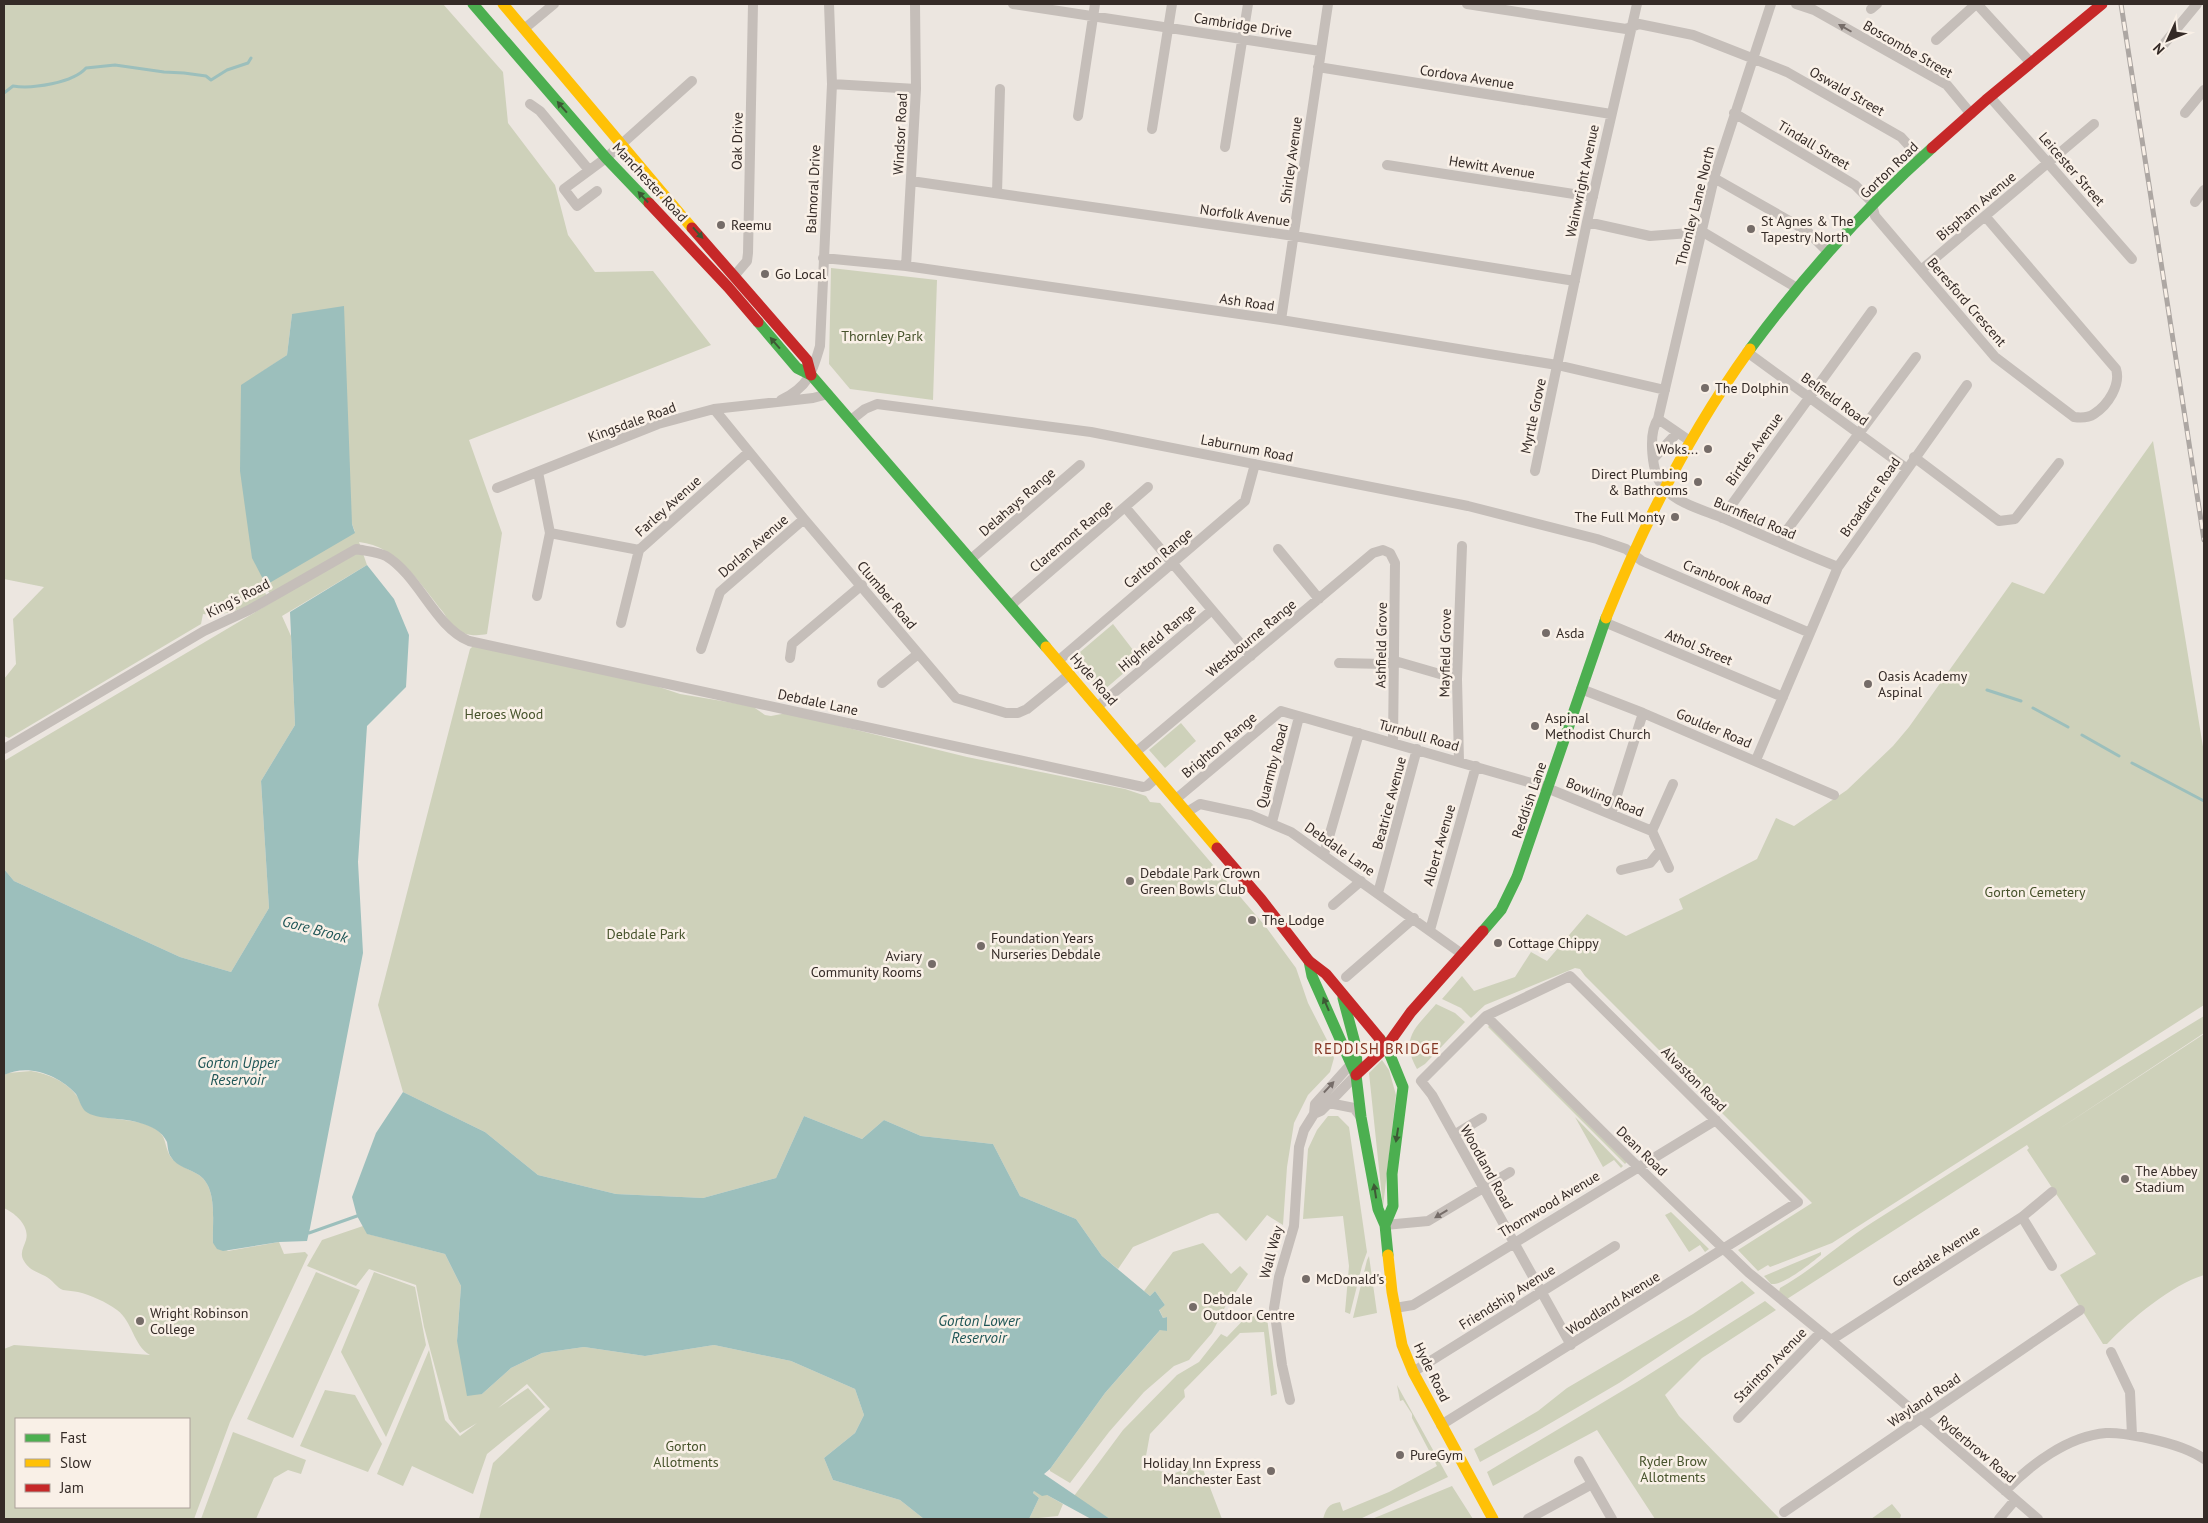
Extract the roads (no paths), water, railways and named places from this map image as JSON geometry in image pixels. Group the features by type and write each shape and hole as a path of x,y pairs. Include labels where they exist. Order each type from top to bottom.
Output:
{"main road":[{"name":"Manchester Road","path":"473,4 606,158 728,287 797,368 811,375 851,420"},
{"name":"Manchester Road","path":"503,4 621,145 807,360 811,375"},
{"name":"Gorton Road","path":"1665,489 1690,441 1747,352 1796,288 1828,252 1921,159 2096,5"},
{"name":"Hyde Road","path":"851,420 1158,777 1261,899 1309,961 1322,970 1385,1045 1398,1069 1403,1087 1392,1174 1393,1206 1385,1225"},
{"name":"Reddish Lane","path":"1385,1045 1411,1012 1501,910 1517,877 1549,789 1604,622 1665,489"},
{"name":"Hyde Road","path":"1309,961 1312,976 1354,1062 1356,1110 1370,1156 1378,1209 1385,1225 1395,1308 1402,1346 1413,1372 1493,1519"},
{"path":"1343,994 1354,1062"},
{"path":"1398,1069 1399,1043 1411,1012"},
{"name":"Wall Way","path":"1354,1062 1385,1045"},
{"name":"Wall Way","path":"1356,1075 1385,1045"}],"street":[{"path":"524,29 554,4"},
{"name":"Oak Drive","path":"735,275 747,261 748,253 753,4"},
{"name":"Balmoral Drive","path":"811,375 820,346 832,84 830,4"},
{"name":"Windsor Road","path":"906,266 916,89 915,4"},
{"name":"Cambridge Drive","path":"1013,4 1320,51"},
{"path":"1078,116 1095,4"},
{"path":"1152,129 1172,4"},
{"path":"1225,147 1248,4"},
{"name":"Shirley Avenue","path":"1281,320 1328,4"},
{"name":"Oswald Street","path":"1467,4 1626,29 1639,24 1693,35 1788,72 1901,137 1921,159"},
{"name":"Wainwright Avenue","path":"1557,365 1587,222 1637,4"},
{"name":"Thornley Lane North","path":"1665,489 1660,482 1653,459 1652,448 1655,423 1658,418 1703,232 1714,178 1771,4"},
{"name":"Boscombe Street","path":"1796,4 1814,10 1947,85 1971,114"},
{"path":"1936,40 1977,4 2031,63"},
{"path":"2159,50 2197,4"},
{"name":"Cordova Avenue","path":"1318,67 1611,114"},
{"path":"597,191 577,206 564,189 606,158 692,81"},
{"path":"832,84 916,89"},
{"path":"997,193 1000,89"},
{"path":"2185,113 2204,90"},
{"name":"Leicester Street","path":"1990,97 2132,259"},
{"path":"530,104 540,111 589,170"},
{"name":"Tindall Street","path":"1734,114 1855,185 1873,206"},
{"name":"Bispham Avenue","path":"1920,270 2094,124"},
{"name":"Hewitt Avenue","path":"1387,164 1593,197"},
{"path":"1714,178 1807,231 1828,252"},
{"name":"Norfolk Avenue","path":"911,181 1294,236 1575,281"},
{"name":"Beresford Crescent","path":"1873,206 1875,216 1995,357 2074,417 2084,418 2094,414 2113,394 2118,375 2116,369 1986,216"},
{"path":"1587,222 1650,236 1703,232 1796,288"},
{"name":"Ash Road","path":"823,258 906,266 1281,320 1557,365 1664,390"},
{"name":"Birtles Avenue","path":"1722,518 1872,311"},
{"name":"Belfield Road","path":"1747,352 1906,468"},
{"path":"1778,542 1916,357"},
{"name":"Myrtle Grove","path":"1535,471 1557,365"},
{"name":"Kingsdale Road","path":"781,400 796,392 811,375"},
{"name":"Broadacre Road","path":"1756,760 1838,567 1967,384"},
{"name":"Kingsdale Road","path":"497,488 658,424 714,409 781,400 813,398 828,394"},
{"name":"Laburnum Road","path":"851,420 865,409 878,404 1091,432 1459,504 1526,519 1626,549 1634,556"},
{"name":"Clumber Road","path":"714,409 804,520 862,585 956,698 1006,713 1018,713 1027,709 1070,674"},
{"path":"1658,418 1690,441"},
{"path":"1653,459 1677,433"},
{"name":"Farley Avenue","path":"621,623 639,550 749,452"},
{"path":"1914,458 1998,521 2015,519 2059,464"},
{"name":"Carlton Range","path":"1058,661 1246,501 1254,464"},
{"name":"Delahays Range","path":"971,559 1080,465"},
{"path":"537,596 550,533 538,472"},
{"name":"Claremont Range","path":"1011,605 1148,487"},
{"name":"Burnfield Road","path":"1665,489 1682,502 1838,567"},
{"path":"1125,507 1251,656"},
{"name":"Dorlan Avenue","path":"700,650 720,592 804,520"},
{"path":"550,533 639,550"},
{"name":"Mayfield Grove","path":"1459,761 1457,679 1462,546"},
{"name":"King's Road","path":"5,747 204,631 249,610 356,549 384,555 395,563 422,592 453,633 469,641"},
{"path":"1278,549 1319,599"},
{"name":"Westbourne Range","path":"1136,752 1373,553 1376,551 1386,551"},
{"name":"Ashfield Grove","path":"1386,551 1393,556 1395,563 1393,742"},
{"name":"Cranbrook Road","path":"1634,556 1810,633"},
{"path":"790,658 792,644 862,585"},
{"name":"Highfield Range","path":"1097,707 1212,610"},
{"name":"Athol Street","path":"1604,622 1782,697"},
{"name":"Debdale Lane","path":"469,641 1143,787 1158,777"},
{"path":"882,683 918,654"},
{"path":"1339,662 1385,664 1395,661 1457,679"},
{"name":"Goulder Road","path":"1581,689 1756,760 1834,795"},
{"name":"Turnbull Road","path":"1281,711 1459,761 1549,789"},
{"name":"Brighton Range","path":"1176,799 1281,711"},
{"path":"1611,814 1643,713"},
{"name":"Quarmby Road","path":"1272,822 1299,717"},
{"path":"1324,854 1359,733"},
{"name":"Beatrice Avenue","path":"1378,893 1417,749"},
{"name":"Albert Avenue","path":"1430,930 1476,766"},
{"path":"1669,868 1652,831 1673,784"},
{"name":"Bowling Road","path":"1549,789 1652,831"},
{"name":"Debdale Lane","path":"1187,812 1200,804 1251,815 1272,822 1324,854 1462,954"},
{"path":"1621,870 1650,863 1660,851"},
{"path":"1333,905 1361,881"},
{"path":"1346,977 1414,918"},
{"name":"Alvaston Road","path":"1486,1016 1570,976 1798,1202"},
{"name":"Woodland Road","path":"1486,1016 1421,1081 1432,1095 1571,1345"},
{"name":"Dean Road","path":"1486,1016 1638,1167 1783,1303"},
{"name":"Wall Way","path":"1290,1400 1282,1365 1274,1308 1279,1277 1294,1226 1299,1147 1304,1130 1314,1114 1315,1104 1354,1062"},
{"name":"Wall Way","path":"1314,1114 1329,1104 1356,1075"},
{"path":"1329,1104 1356,1110"},
{"path":"1454,1135 1482,1118"},
{"name":"Thornwood Avenue","path":"1395,1308 1413,1305 1513,1242 1716,1120"},
{"path":"1385,1225 1428,1221 1510,1172"},
{"name":"Goredale Avenue","path":"1831,1340 2022,1217 2052,1192"},
{"name":"Woodland Avenue","path":"1441,1425 1798,1202"},
{"path":"2022,1217 2052,1266"},
{"name":"Friendship Avenue","path":"1413,1372 1615,1246"},
{"name":"Ryderbrow Road","path":"1783,1303 1822,1332 1920,1419 2038,1519"},
{"name":"Wayland Road","path":"1784,1512 2080,1310"},
{"name":"Stainton Avenue","path":"1738,1418 1822,1332"},
{"path":"2111,1352 2130,1392 2132,1435"},
{"path":"2005,1491 2038,1460 2071,1444 2105,1433 2132,1435 2162,1441 2198,1455 2204,1460"},
{"path":"1579,1461 1612,1519"},
{"path":"1528,1519 1592,1484"},
{"path":"1999,1519 2015,1500"}],"water":[{"path":"344,306 352,524 355,533 266,585 252,558 240,471 241,385 287,355 292,314"},
{"name":"Gorton Upper Reservoir","path":"367,565 394,599 409,635 406,687 367,726 358,862 363,953 310,1228 307,1241 279,1242 223,1251 217,1249 213,1243 213,1206 209,1188 199,1175 180,1166 174,1160 169,1154 165,1138 159,1132 134,1121 104,1118 90,1114 85,1111 76,1094 69,1087 52,1076 23,1070 4,1075 4,869 14,881 180,957 231,972 269,908 261,781 295,725 290,612"},
{"name":"Gorton Lower Reservoir","path":"403,1092 485,1132 538,1175 616,1194 703,1198 776,1178 804,1116 862,1139 884,1120 921,1136 993,1144 1020,1196 1076,1219 1102,1256 1150,1296 1155,1291 1165,1305 1159,1310 1163,1318 1167,1317 1167,1331 1160,1330 1105,1393 1050,1469 1044,1474 1110,1519 1091,1519 1047,1495 1042,1496 1034,1491 1033,1493 1039,1498 1029,1519 924,1519 900,1500 833,1480 824,1458 855,1433 864,1415 855,1389 791,1361 714,1345 645,1356 584,1347 542,1353 511,1368 482,1394 467,1396 457,1341 461,1286 445,1254 367,1234 357,1216 352,1197 376,1133"}],"waterway":[{"path":"4,93 13,86 31,87 52,84 72,78 86,68 115,65 206,76 211,80 227,70 248,63 251,58"},
{"path":"1987,690 2021,701"},
{"path":"2033,708 2068,727"},
{"path":"2082,735 2119,756"},
{"path":"2132,763 2204,801"},
{"path":"309,1233 357,1216"}],"railway":[{"path":"2121,4 2204,540"}],"place":[{"name":"Reemu","path":"721,225"},
{"name":"St Agnes & The Tapestry North","path":"1751,229"},
{"name":"Go Local","path":"765,274"},
{"name":"The Dolphin","path":"1705,388"},
{"name":"Woks...","path":"1708,449"},
{"name":"Direct Plumbing & Bathrooms","path":"1698,482"},
{"name":"The Full Monty","path":"1675,517"},
{"name":"Asda","path":"1546,633"},
{"name":"Oasis Academy Aspinal","path":"1868,684"},
{"name":"Aspinal Methodist Church","path":"1535,726"},
{"name":"Debdale Park Crown Green Bowls Club","path":"1130,881"},
{"name":"The Lodge","path":"1252,920"},
{"name":"Cottage Chippy","path":"1498,943"},
{"name":"Foundation Years Nurseries Debdale","path":"981,946"},
{"name":"Aviary Community Rooms","path":"932,964"},
{"name":"The Abbey Stadium","path":"2125,1179"},
{"name":"McDonald's","path":"1306,1279"},
{"name":"Debdale Outdoor Centre","path":"1193,1307"},
{"name":"Wright Robinson College","path":"140,1321"},
{"name":"PureGym","path":"1400,1455"},
{"name":"Holiday Inn Express Manchester East","path":"1271,1471"}],"district":[{"name":"REDDISH BRIDGE","path":"1377,1048"}],"park label":[{"name":"Thornley Park","path":"882,336"},
{"name":"Heroes Wood","path":"504,714"},
{"name":"Gorton Cemetery","path":"2035,892"},
{"name":"Debdale Park","path":"646,934"},
{"name":"Gorton Allotments","path":"686,1454"},
{"name":"Ryder Brow Allotments","path":"1673,1469"}],"water label":[{"name":"Gore Brook","path":"315,929"}]}
